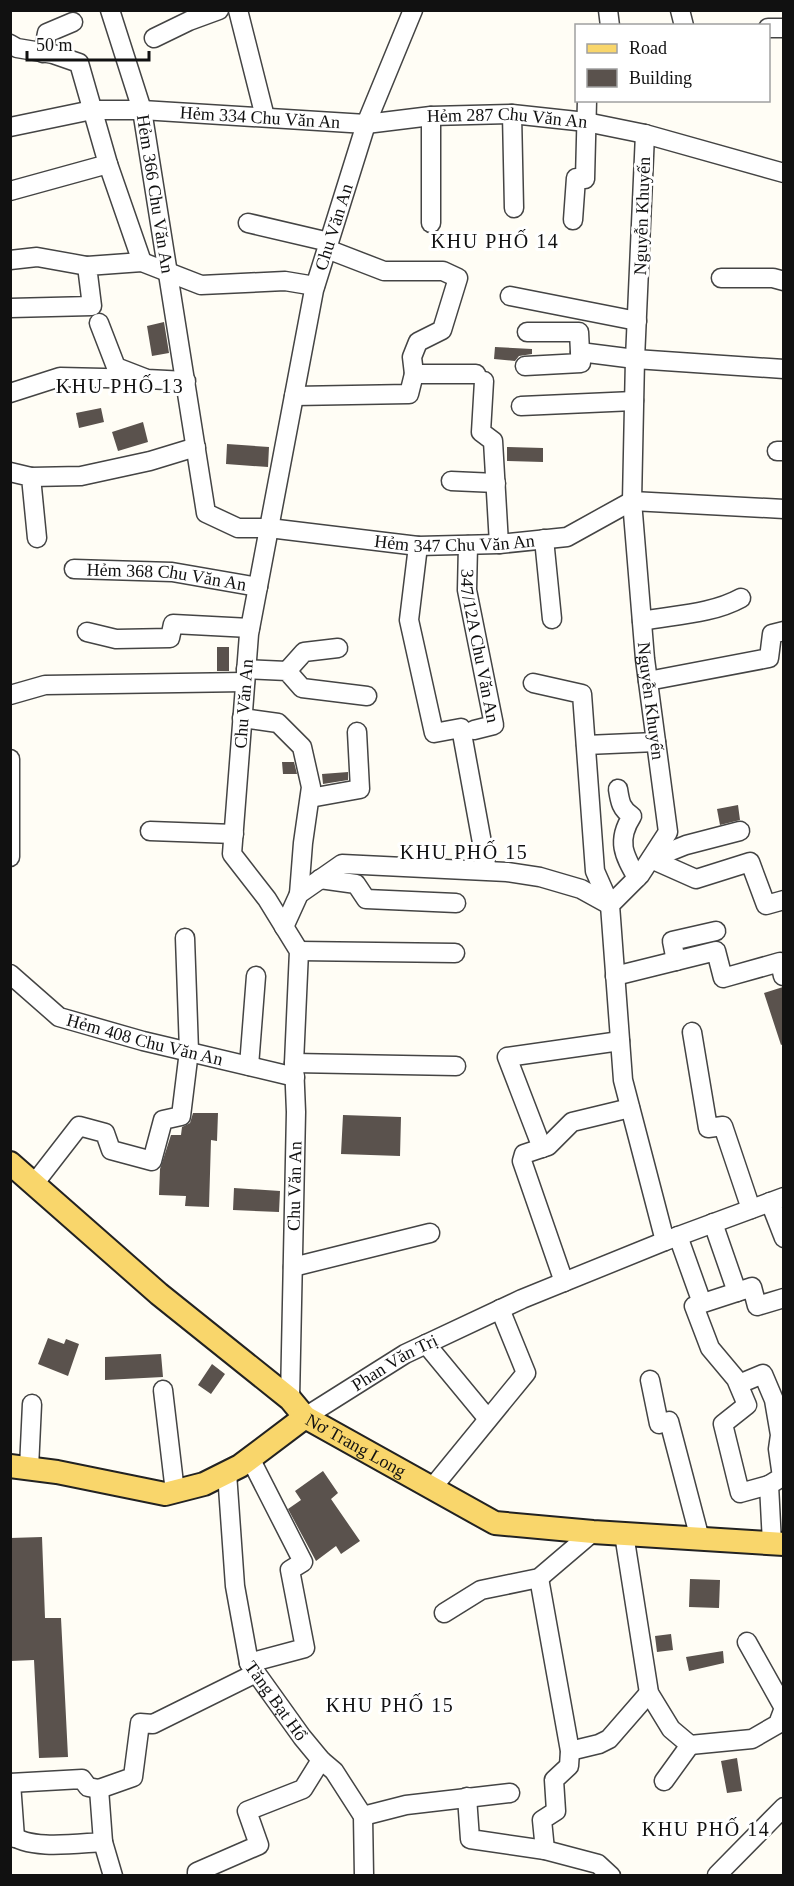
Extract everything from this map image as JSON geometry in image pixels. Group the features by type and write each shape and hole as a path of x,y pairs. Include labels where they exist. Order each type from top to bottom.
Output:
{"main road":[{"name":"Nơ Trang Long","path":"12,1169 34,1184 159,1294 290,1399 305,1418 495,1523 778,1544"},
{"name":"Phan Văn Trị","path":"20,1467 57,1472 165,1494 204,1484 227,1473 250,1460 305,1418"}],"street":[{"name":"Hẻm 366 Chu Văn An","path":"110,10 142,110 206,513 238,528 269,528"},
{"path":"154,38 219,10"},
{"path":"238,10 265,117"},
{"name":"Chu Văn An","path":"290,1399 299,951 267,899 232,854 245,676 250,628 315,286 366,124 413,10"},
{"path":"43,52 46,33 73,22"},
{"path":"13,48 43,52 79,63 108,164 142,262"},
{"path":"573,220 576,177 585,178 587,102"},
{"name":"Hẻm 334 Chu Văn An","path":"10,127 92,110 142,110 366,124"},
{"path":"512,114 514,208"},
{"name":"Hẻm 287 Chu Văn An","path":"366,124 431,116 512,114 586,122 645,134 783,172"},
{"path":"431,116 431,222"},
{"name":"Nguyễn Khuyến","path":"610,905 637,878 668,832 648,681 632,501 635,359 645,134"},
{"path":"10,191 108,164"},
{"path":"248,223 328,246 384,271 443,271 458,278 442,330 418,342 411,357 414,374 409,394 294,396"},
{"path":"10,260 37,257 87,266 142,262 201,285 285,281 315,286"},
{"path":"10,308 92,306 87,266"},
{"path":"721,278 773,278 783,281"},
{"path":"510,296 637,321"},
{"path":"99,323 116,367 147,379"},
{"path":"525,366 581,363 579,332 527,332"},
{"path":"580,352 635,359 783,369"},
{"path":"414,374 480,378 481,432 493,441 499,544"},
{"path":"10,393 60,377 186,381"},
{"path":"521,406 634,401"},
{"path":"10,472 31,477 81,476 150,461 196,447"},
{"path":"31,477 37,538"},
{"path":"451,481 495,483"},
{"path":"632,501 783,509"},
{"name":"Hẻm 347 Chu Văn An","path":"269,528 417,546 499,544 567,537 632,501"},
{"path":"544,539 552,619"},
{"name":"347/12A Chu Văn An","path":"468,545 467,590 494,725 474,730"},
{"path":"417,546 409,620 434,734 461,728 487,870"},
{"name":"Hẻm 368 Chu Văn An","path":"74,569 172,572 258,587"},
{"path":"642,621 715,608 741,598"},
{"path":"87,632 116,639 170,638 172,624 250,628"},
{"path":"648,681 769,658 778,633"},
{"path":"10,695 45,685 245,676 287,671 304,652 338,648"},
{"path":"287,671 302,688 367,696"},
{"path":"533,683 582,694 595,871 610,905 623,1080 671,1239 702,1303"},
{"path":"242,718 278,723 302,747 311,787 299,894 284,927"},
{"path":"310,798 360,789 357,732"},
{"path":"586,745 656,742"},
{"path":"10,759 11,850"},
{"path":"618,789 620,804 632,816 622,839 625,857 637,878"},
{"path":"150,831 234,834"},
{"path":"651,859 687,845 740,831"},
{"path":"651,859 696,879 750,862 766,905 783,900"},
{"path":"299,894 342,864 487,870 540,877 581,890 610,905"},
{"path":"320,879 356,884 366,899 456,903"},
{"path":"676,961 672,940 716,931"},
{"path":"34,1184 79,1126 105,1133 111,1149 152,1161 164,1120 181,1116 189,1051 185,938"},
{"path":"299,951 455,953"},
{"path":"615,976 716,951 723,978 780,962 783,976"},
{"name":"Hẻm 408 Chu Văn An","path":"10,974 59,1017 143,1041 249,1066 295,1070 456,1065"},
{"path":"249,1066 256,976"},
{"path":"692,1032 708,1128 723,1126 751,1209"},
{"path":"542,1148 507,1057 620,1041"},
{"path":"564,1282 522,1161 524,1154 548,1146 573,1122 630,1108"},
{"path":"777,1200 783,1238"},
{"name":"Phan Văn Trị","path":"305,1418 405,1354 500,1309 671,1239 777,1200"},
{"path":"713,1223 737,1292"},
{"path":"293,1268 430,1233"},
{"path":"778,1480 740,1493 733,1457 723,1424 747,1405 739,1384 710,1348 694,1306 752,1287 758,1306 783,1298"},
{"path":"432,1488 526,1373 500,1309"},
{"path":"426,1344 488,1419"},
{"path":"739,1384 763,1374 774,1400 780,1436 778,1544"},
{"path":"650,1380 659,1424 669,1421 700,1539"},
{"path":"162,1390 175,1492"},
{"path":"20,1467 32,1404"},
{"path":"103,1842 31,1843 13,1836 11,1783 82,1779 88,1787 99,1789 133,1777 140,1724 153,1724 252,1668 305,1648 290,1570 303,1562 250,1460"},
{"name":"Tăng Bạt Hổ","path":"227,1473 235,1586 252,1668 321,1760 334,1771 363,1816"},
{"path":"444,1613 481,1590 540,1578 593,1532"},
{"path":"624,1534 648,1693 671,1729 690,1745 752,1739 778,1724 783,1708 747,1642"},
{"path":"540,1578 570,1751 569,1766 554,1780 556,1811 542,1820 545,1851"},
{"path":"570,1751 599,1744 609,1739 648,1693"},
{"path":"663,1781 690,1745"},
{"path":"197,1875 197,1872 259,1845 247,1811 303,1789 321,1760"},
{"path":"99,1789 103,1842 112,1875"},
{"path":"364,1875 363,1816 406,1805 510,1793"},
{"path":"467,1797 470,1839 545,1851 598,1864 611,1875"},
{"path":"717,1875 783,1807"}],"building":[{"path":"164,322 169,353 152,356 147,326"},
{"path":"495,347 532,349 532,354 519,356 515,361 494,359"},
{"path":"101,408 104,422 79,428 76,413"},
{"path":"143,422 148,442 118,451 112,432"},
{"path":"227,444 269,447 268,467 226,464"},
{"path":"507,447 543,448 543,462 507,461"},
{"path":"217,647 229,647 229,671 217,671"},
{"path":"282,762 294,762 297,774 283,774"},
{"path":"348,772 348,780 323,784 322,774"},
{"path":"738,805 740,820 720,825 717,809"},
{"path":"783,987 783,1044 781,1045 764,993"},
{"path":"193,1113 218,1113 217,1141 211,1140 209,1207 185,1206 186,1196 159,1195 160,1169 171,1135 181,1135 182,1127 190,1123"},
{"path":"343,1115 401,1117 400,1156 341,1154"},
{"path":"234,1188 280,1191 279,1212 233,1210"},
{"path":"48,1338 64,1344 66,1339 79,1344 68,1376 38,1364"},
{"path":"161,1354 163,1377 105,1380 105,1357"},
{"path":"212,1364 225,1374 211,1394 198,1385"},
{"path":"323,1471 338,1493 331,1499 360,1541 341,1554 336,1546 316,1561 288,1509 301,1500 295,1491"},
{"path":"42,1537 45,1618 61,1618 68,1757 39,1758 34,1660 10,1661 10,1538"},
{"path":"690,1579 720,1580 719,1608 689,1607"},
{"path":"671,1634 673,1650 657,1652 655,1636"},
{"path":"723,1651 724,1663 689,1671 686,1657"},
{"path":"737,1758 742,1791 727,1793 721,1761"}],"district":[{"name":"KHU PHỐ 14","path":"495,241"},
{"name":"KHU PHỐ 13","path":"120,386"},
{"name":"KHU PHỐ 15","path":"464,852"},
{"name":"KHU PHỐ 15","path":"390,1705"},
{"name":"KHU PHỐ 14","path":"706,1829"}]}
